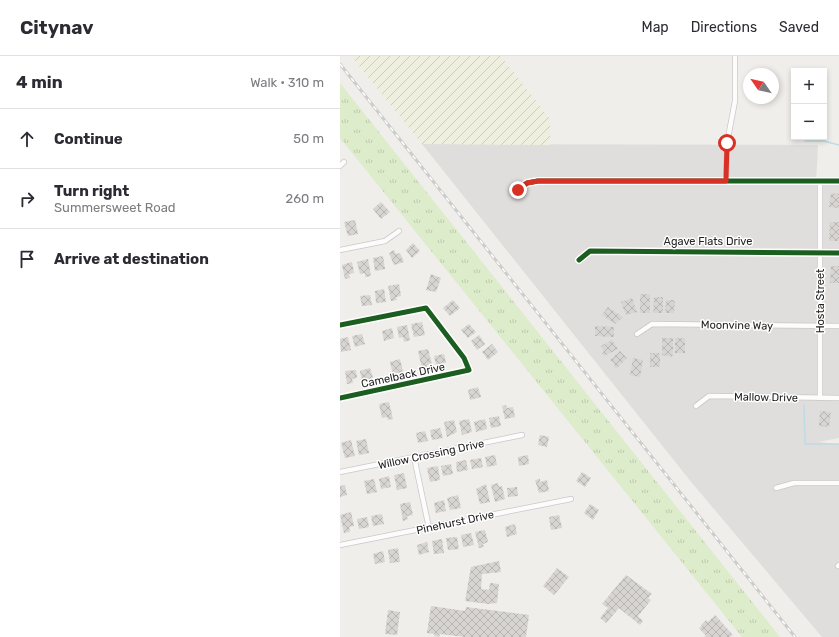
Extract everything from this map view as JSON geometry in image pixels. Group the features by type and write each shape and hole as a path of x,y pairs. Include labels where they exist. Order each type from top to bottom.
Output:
{"street":[{"path":"726,181 727,143 735,101 735,56"},
{"path":"518,190 527,183 538,181 839,181"},
{"name":"Hosta Street","path":"820,181 820,398"},
{"path":"340,250 385,241 399,231"},
{"name":"Agave Flats Drive","path":"579,260 590,251 839,253"},
{"name":"Camelback Drive","path":"340,325 426,308 464,358 469,370 340,398"},
{"name":"Moonvine Way","path":"637,334 652,324 839,326"},
{"name":"Mallow Drive","path":"696,406 709,396 839,398"},
{"name":"Willow Crossing Drive","path":"340,472 522,435"},
{"path":"414,457 429,528"},
{"path":"776,488 794,483 839,483"},
{"name":"Pinehurst Drive","path":"340,546 571,499"}],"shaded area":[{"path":"422,144 818,145 816,184 839,185 839,438 818,442 839,444 839,637 822,637 692,483"}],"green space":[{"path":"351,56 501,56 550,119 550,145 422,144"},
{"path":"340,83 780,637 742,637 340,138"}],"building":[{"path":"831,193 839,194 839,208 829,207"},
{"path":"381,202 390,212 381,219 373,209"},
{"path":"355,220 358,234 348,236 344,222"},
{"path":"830,222 839,222 839,241 829,241"},
{"path":"413,243 420,251 412,258 406,250"},
{"path":"394,250 396,254 400,253 404,262 394,265 389,253"},
{"path":"383,256 385,269 375,271 373,258"},
{"path":"368,259 371,276 365,277 365,273 360,274 357,262"},
{"path":"352,262 354,273 349,274 350,278 345,279 342,265"},
{"path":"831,266 839,266 839,283 830,283"},
{"path":"431,274 441,278 436,292 426,290"},
{"path":"399,284 401,296 396,297 397,300 391,301 388,286"},
{"path":"384,289 386,302 376,303 375,291"},
{"path":"640,294 650,294 650,313 640,313"},
{"path":"370,295 372,305 362,306 360,296"},
{"path":"654,297 663,297 663,313 653,313"},
{"path":"632,298 637,312 626,315 621,302"},
{"path":"453,300 460,308 450,316 443,308"},
{"path":"666,300 675,300 674,313 665,313"},
{"path":"608,307 623,317 615,324 602,315"},
{"path":"422,322 425,335 414,337 411,324"},
{"path":"469,324 476,332 468,338 461,330"},
{"path":"407,325 410,340 404,342 403,337 399,338 397,327"},
{"path":"595,326 614,327 614,337 595,336"},
{"path":"392,328 394,338 384,341 382,331"},
{"path":"362,334 365,344 355,347 352,336"},
{"path":"479,335 485,344 477,350 471,341"},
{"path":"348,337 351,350 341,352 340,339"},
{"path":"662,338 673,338 673,355 671,357 662,355"},
{"path":"675,338 685,338 685,353 675,353"},
{"path":"612,340 618,349 604,356 601,346"},
{"path":"492,344 498,352 488,360 482,352"},
{"path":"428,349 432,364 427,365 428,368 422,369 418,351"},
{"path":"620,351 627,358 616,369 614,366 615,365 610,360"},
{"path":"650,353 660,353 660,367 650,367"},
{"path":"444,354 446,363 436,365 434,356"},
{"path":"633,358 643,360 640,377 630,375"},
{"path":"400,359 403,372 393,375 390,362"},
{"path":"370,368 373,378 362,381 360,371"},
{"path":"356,370 357,378 352,379 353,383 347,384 345,371"},
{"path":"478,387 481,397 470,400 468,390"},
{"path":"389,402 393,419 388,420 387,417 382,418 379,404"},
{"path":"506,405 507,408 513,407 515,417 505,419 502,406"},
{"path":"820,411 831,412 829,427 819,426"},
{"path":"499,416 501,426 491,428 489,418"},
{"path":"469,419 472,432 462,435 459,421"},
{"path":"485,419 487,429 476,432 474,422"},
{"path":"454,420 457,432 447,437 444,422"},
{"path":"440,428 443,438 432,440 430,430"},
{"path":"425,431 428,441 418,443 416,433"},
{"path":"540,435 549,437 547,447 538,445"},
{"path":"366,439 369,453 359,455 356,441"},
{"path":"351,440 355,456 345,458 341,443"},
{"path":"495,455 497,465 487,467 485,457"},
{"path":"528,455 529,464 519,466 518,457"},
{"path":"481,458 483,467 472,469 470,460"},
{"path":"466,460 468,470 457,472 456,462"},
{"path":"451,464 453,474 443,476 441,466"},
{"path":"438,466 440,480 430,482 427,468"},
{"path":"582,472 591,478 585,487 576,481"},
{"path":"404,473 407,488 397,490 394,475"},
{"path":"389,476 391,487 381,489 379,479"},
{"path":"374,479 377,492 367,494 364,481"},
{"path":"540,479 540,482 547,480 549,491 539,493 535,480"},
{"path":"498,483 499,487 502,486 505,499 495,502 491,485"},
{"path":"486,484 490,502 480,504 476,489"},
{"path":"345,485 347,495 340,497 340,486"},
{"path":"517,487 518,496 508,497 507,488"},
{"path":"458,495 461,508 450,510 447,498"},
{"path":"444,500 446,511 436,513 434,503"},
{"path":"410,502 413,515 407,516 408,519 403,521 400,504"},
{"path":"590,504 599,510 593,520 584,513"},
{"path":"351,512 354,526 349,527 350,532 344,533 340,515"},
{"path":"382,514 384,524 373,526 371,516"},
{"path":"559,515 562,528 551,530 549,517"},
{"path":"367,517 369,527 359,529 357,519"},
{"path":"515,524 517,534 507,537 505,527"},
{"path":"485,530 488,542 483,544 484,547 479,548 475,532"},
{"path":"471,533 474,545 463,547 461,535"},
{"path":"457,537 459,549 448,550 446,538"},
{"path":"442,539 444,553 434,554 432,541"},
{"path":"427,542 429,552 419,555 417,545"},
{"path":"398,548 400,562 390,563 388,550"},
{"path":"383,551 385,562 375,564 373,554"},
{"path":"499,561 501,572 482,574 481,589 489,590 490,583 499,584 497,603 488,604 465,601 471,567"},
{"path":"557,568 569,577 554,595 543,586"},
{"path":"626,575 652,594 648,598 651,600 638,616 643,621 640,625 619,608 606,623 600,618 608,608 602,604"},
{"path":"431,606 465,611 466,607 529,615 526,637 465,637 440,634 439,637 434,636 434,634 427,633"},
{"path":"388,610 400,612 397,635 385,634"},
{"path":"715,615 733,635 730,637 704,637 706,636 699,628 706,620 708,622"}],"waterway":[{"path":"805,141 824,141 839,145"},
{"path":"804,405 805,444 839,444"}],"railway":[{"path":"340,64 795,637"}],"cycle path":[{"path":"518,190 527,183 538,181 839,181"},
{"path":"579,260 590,251 839,253"},
{"path":"340,325 426,308 464,358 469,370 340,398"}],"route":[{"path":"518,190 527,183 538,181 726,181 727,143"}]}
